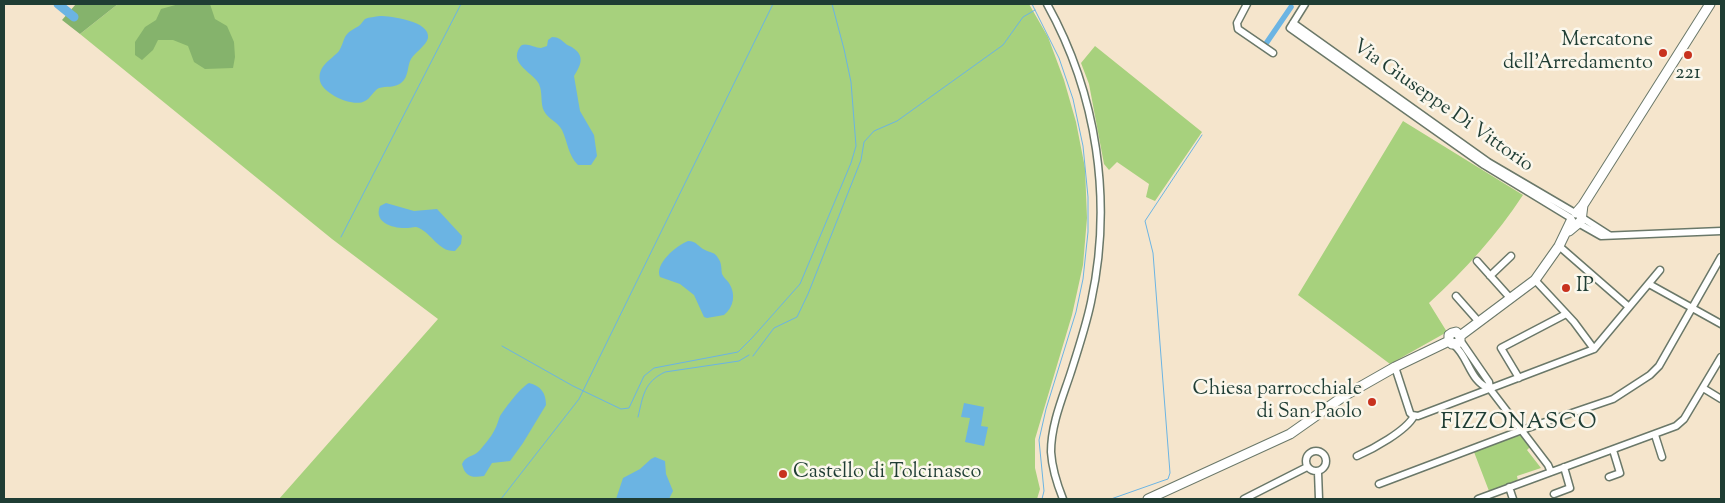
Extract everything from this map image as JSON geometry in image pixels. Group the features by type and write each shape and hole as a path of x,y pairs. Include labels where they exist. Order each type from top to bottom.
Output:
{"main road":[{"path":"1148,499 1290,434 1344,396 1395,367 1456,341 1535,280 1559,246 1710,4"}],"street":[{"path":"1047,4 1072,59 1086,98 1094,137 1100,191 1099,244 1091,302 1080,345 1052,435 1052,464 1057,485 1063,499"},
{"path":"1247,4 1237,23 1238,29 1273,53"},
{"name":"Via Giuseppe Di Vittorio","path":"1305,4 1292,25 1484,165 1576,218 1596,234 1601,236 1721,231"},
{"path":"1559,246 1629,308"},
{"path":"1490,276 1511,256"},
{"path":"1379,484 1522,430 1613,399 1650,375 1659,366 1721,256"},
{"path":"1477,261 1511,298"},
{"path":"1357,456 1411,422 1414,416 1594,349 1660,270"},
{"path":"1535,280 1594,349"},
{"path":"1649,284 1721,324"},
{"path":"1456,296 1479,322"},
{"path":"1519,378 1501,348 1566,314"},
{"path":"1456,341 1468,366 1482,386 1490,389 1548,465 1551,472"},
{"path":"1478,499 1671,430 1680,423 1721,357"},
{"path":"1395,367 1410,413 1414,416"},
{"path":"1703,388 1721,399"},
{"path":"1655,435 1662,457"},
{"path":"1610,477 1620,473 1612,450"},
{"path":"1315,451 1323,453 1327,460 1327,464 1318,472 1314,472 1308,467 1306,459 1308,455 1315,451"},
{"path":"1244,499 1308,467"},
{"path":"1554,494 1570,488 1564,467"},
{"path":"1318,472 1319,499"},
{"path":"1509,488 1513,499"}],"green space":[{"path":"76,4 118,4 80,34 62,20"},
{"path":"118,4 1029,4 1048,37 1064,80 1076,122 1085,168 1087,218 1083,265 1072,315 1035,439 1035,468 1040,489 1037,499 279,499 438,319 332,239 80,34"},
{"path":"179,4 210,4 215,19 227,26 234,42 235,57 233,68 205,69 194,62 188,46 173,40 158,40 153,50 142,60 135,55 135,42 145,27 156,20 161,9"},
{"path":"1095,46 1202,132 1155,201 1146,197 1149,184 1117,162 1109,170 1104,164 1089,84 1081,63"},
{"path":"1403,121 1523,195 1479,252 1429,303 1447,332 1390,364 1298,295"},
{"path":"1519,435 1522,436 1530,447 1527,450 1541,468 1517,476 1518,481 1489,491 1474,452"}],"water":[{"path":"380,16 409,21 423,27 427,32 427,41 411,59 407,75 401,83 396,86 379,88 367,100 360,103 339,99 322,86 320,81 321,71 325,64 339,51 348,33 365,19"},
{"path":"552,37 558,38 577,51 580,57 581,61 574,76 580,111 594,135 597,156 591,165 578,165 575,161 570,153 562,130 544,111 539,84 523,68 517,58 517,53 522,45 541,48 547,46 548,40"},
{"path":"386,203 414,211 437,209 462,236 461,244 455,251 449,251 440,246 419,228 397,227 386,224 379,217 379,212 380,206"},
{"path":"688,241 717,256 721,264 722,274 733,292 732,304 724,315 704,317 694,295 680,284 660,277 660,266 663,261 678,246"},
{"path":"529,383 537,386 542,391 546,405 523,443 510,461 492,463 484,476 470,476 465,472 462,464 488,441 500,416 517,393"},
{"path":"964,403 984,407 981,426 988,427 984,446 965,442 970,418 961,417"},
{"path":"655,457 665,461 666,474 673,491 669,499 616,499 623,478 640,469"}],"waterway":[{"path":"58,4 74,17"},
{"path":"341,237 461,4"},
{"path":"501,499 579,399 773,4"},
{"path":"502,346 573,386 621,409 629,408 644,376 654,368 738,352 752,338 800,284 851,163 856,146 851,82 832,4"},
{"path":"1032,4 1059,58 1073,99 1083,146 1088,197 1088,232 1083,279 1076,312 1046,409 1039,440 1044,491 1042,499"},
{"path":"1265,45 1291,7"},
{"path":"753,356 774,328 797,317 808,294 861,160 864,142 874,131 897,121 1003,45 1023,17 1035,10"},
{"path":"1111,499 1168,479 1170,473 1153,253 1145,221 1202,135"},
{"path":"638,417 646,390 653,380 665,372 739,361 749,355"}],"place":[{"name":"Mercatone dell'Arredamento","path":"1663,53"},
{"name":"221","path":"1688,55"},
{"name":"IP","path":"1566,288"},
{"name":"Chiesa parrocchiale di San Paolo","path":"1372,402"},
{"name":"Castello di Tolcinasco","path":"783,474"}],"district":[{"name":"FIZZONASCO","path":"1519,424"}]}
